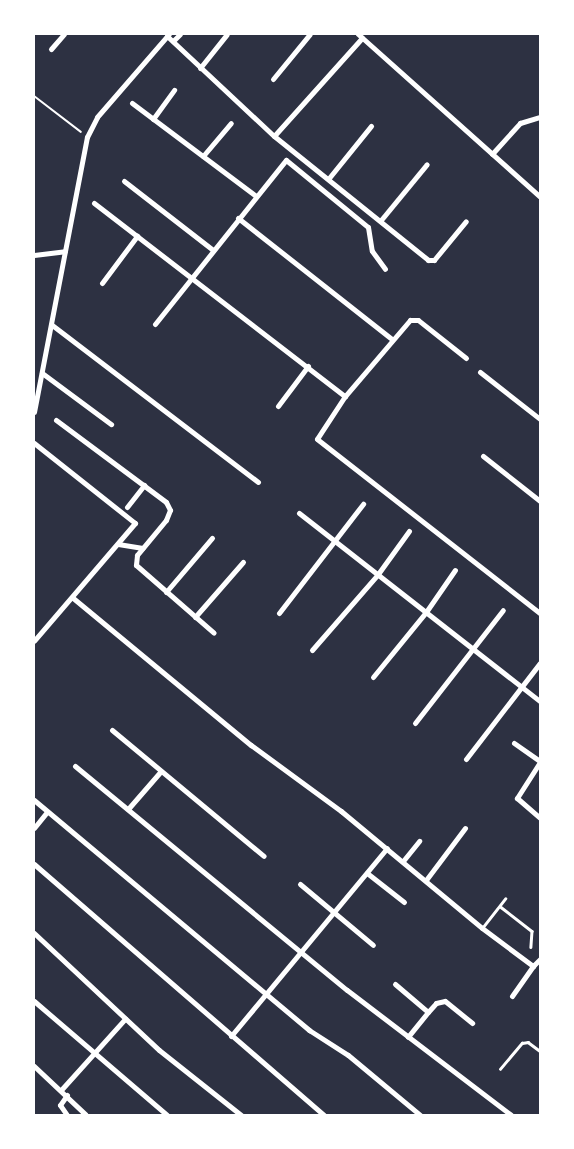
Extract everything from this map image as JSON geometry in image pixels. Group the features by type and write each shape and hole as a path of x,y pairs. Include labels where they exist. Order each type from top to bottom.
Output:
{"street":[{"path":"51,49 64,34"},
{"path":"173,41 180,34"},
{"path":"200,68 227,34"},
{"path":"273,78 310,34"},
{"path":"34,412 87,137 97,117 168,35 200,68 274,136 330,178 431,261 466,221"},
{"path":"274,136 360,36 540,196"},
{"path":"153,119 174,90"},
{"path":"132,103 256,196"},
{"path":"492,154 520,123 540,117"},
{"path":"203,156 231,123"},
{"path":"330,178 371,126"},
{"path":"155,324 281,163 292,162 368,227 372,251 385,269"},
{"path":"381,220 427,164"},
{"path":"124,181 213,250"},
{"path":"94,203 345,396"},
{"path":"238,218 392,339"},
{"path":"102,283 137,236"},
{"path":"34,255 65,250"},
{"path":"466,358 414,319 392,339 345,396 318,434 319,443 540,613"},
{"path":"52,325 258,482"},
{"path":"278,406 308,366"},
{"path":"480,372 540,419"},
{"path":"42,373 111,424"},
{"path":"56,420 166,502 170,510 166,520 137,555 136,565 214,633"},
{"path":"34,443 134,522 73,598 34,641"},
{"path":"483,456 540,501"},
{"path":"127,507 144,485"},
{"path":"279,614 363,504"},
{"path":"299,513 540,701"},
{"path":"312,650 378,574 409,531"},
{"path":"166,592 212,538"},
{"path":"118,544 143,548"},
{"path":"195,617 243,562"},
{"path":"373,677 426,612 455,570"},
{"path":"73,598 251,745 387,848 482,928 533,966"},
{"path":"415,724 503,610"},
{"path":"466,759 523,688 540,663"},
{"path":"112,730 264,856"},
{"path":"514,743 540,761 517,798 540,818"},
{"path":"75,766 301,952 408,1037 511,1115"},
{"path":"128,809 161,771"},
{"path":"34,800 266,994 420,1115"},
{"path":"34,828 48,812"},
{"path":"426,880 465,828"},
{"path":"403,861 419,841"},
{"path":"231,1036 387,848"},
{"path":"34,864 324,1115"},
{"path":"367,873 404,902"},
{"path":"300,884 373,945"},
{"path":"34,933 125,1019 241,1115"},
{"path":"512,996 540,959"},
{"path":"395,984 428,1012"},
{"path":"34,1001 167,1115"},
{"path":"408,1037 436,1003 445,1001 472,1023"},
{"path":"61,1090 125,1019"},
{"path":"34,1066 67,1095 86,1115"},
{"path":"67,1095 60,1105 68,1115"}],"lane":[{"path":"482,928 501,907 505,899"},
{"path":"501,907 532,930 531,948"},
{"path":"500,1069 522,1043 528,1042 540,1051"}],"path":[{"path":"34,96 87,137"}]}
